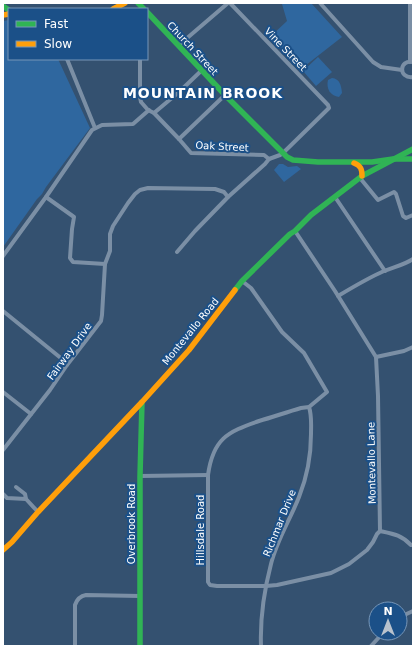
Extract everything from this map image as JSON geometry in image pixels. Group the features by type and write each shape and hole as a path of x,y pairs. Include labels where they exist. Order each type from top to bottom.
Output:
{"main road":[{"path":"115,8 125,3"},
{"name":"Church Street","path":"148,13 225,95 287,157 293,160 318,162 372,162 393,159"},
{"name":"Montevallo Road","path":"3,550 189,350 242,281 290,234 311,215 361,177 413,149"},
{"path":"393,159 413,160"},
{"path":"352,162 359,164 362,171 361,177"},
{"name":"Overbrook Road","path":"140,646 140,476 142,402"}],"street":[{"path":"179,45 229,3"},
{"name":"Vine Street","path":"229,3 328,105 329,108 283,153"},
{"path":"320,3 373,62 381,67 402,70"},
{"path":"402,70 404,65 411,62 410,3"},
{"path":"67,60 95,128"},
{"path":"3,256 92,130 102,125 133,124 149,110 141,102 140,97 140,60"},
{"path":"402,70 406,76 413,77"},
{"path":"154,113 202,71"},
{"path":"179,139 225,95"},
{"name":"Oak Street","path":"149,110 154,113 191,153 264,156 269,159"},
{"path":"177,252 228,197 269,159 283,153"},
{"path":"361,177 378,200 394,192 403,216 406,218 413,215"},
{"name":"Fairway Drive","path":"3,450 32,414 101,321 105,264 110,251 110,234 113,226 135,194 140,190 148,188 215,189 224,192 228,197"},
{"path":"46,197 74,217 70,258 73,262 105,264"},
{"path":"335,197 385,271"},
{"name":"Montevallo Lane","path":"295,231 376,357 380,531"},
{"path":"338,296 357,284 413,259"},
{"path":"242,281 251,288 282,332 304,354 327,392 309,407"},
{"path":"3,311 62,358 67,365"},
{"path":"376,357 413,348"},
{"path":"3,392 32,414"},
{"name":"Hillsdale Road","path":"266,586 216,586 210,585 208,582 208,475 210,461 216,448 231,432 287,412 309,407"},
{"name":"Richmar Drive","path":"261,646 261,628 266,586 271,564 283,530 299,497 308,467 311,448 311,415 309,407"},
{"path":"140,476 208,475"},
{"path":"16,487 25,494 26,499 38,512"},
{"path":"3,494 7,498 26,499"},
{"path":"266,586 277,585 331,572 349,564 367,550 380,531 395,534 404,538 411,545"},
{"path":"75,646 75,605 79,598 86,595 140,596"}],"shaded area":[{"path":"283,3 311,3 342,37 301,69 270,37 287,21"},
{"path":"8,20 8,60 58,60 90,128 3,247 3,21"},
{"path":"318,57 332,72 316,86 303,71"},
{"path":"332,78 337,80 341,85 342,93 339,97 333,95 328,89 328,80"},
{"path":"279,164 283,164 288,167 297,166 301,169 284,182 274,170"}],"traffic: fast":[{"path":"138,3 143,8"},
{"path":"3,6 8,9"},
{"path":"148,13 225,95 287,157 293,160 318,162 372,162 393,159 413,159"},
{"path":"235,290 242,281 311,215 362,176 413,149"},
{"path":"140,646 140,476 142,402"}],"traffic: slow":[{"path":"115,8 125,3"},
{"path":"3,15 8,14"},
{"path":"354,163 361,168 362,176"},
{"path":"3,550 189,350 235,290"}],"district":[{"name":"MOUNTAIN BROOK","path":"203,93"}]}
